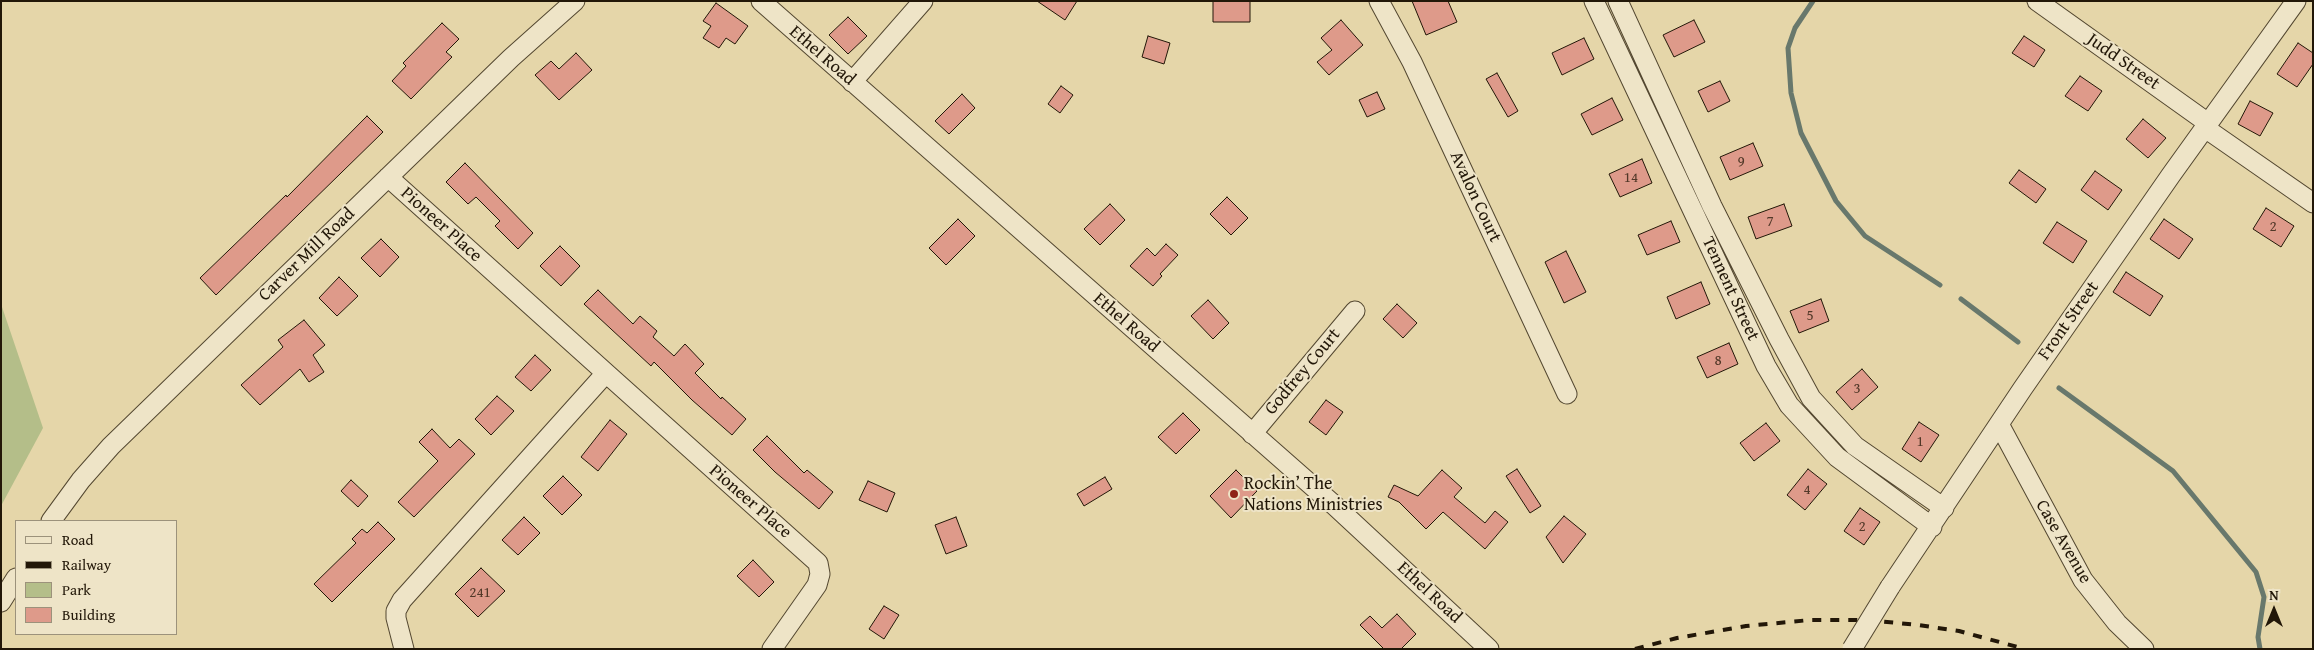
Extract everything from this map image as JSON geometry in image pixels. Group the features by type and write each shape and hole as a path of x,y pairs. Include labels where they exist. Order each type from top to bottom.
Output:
{"street":[{"name":"Carver Mill Road","path":"52,520 111,446 511,58 576,1"},
{"name":"Ethel Road","path":"760,1 1334,505 1486,646"},
{"path":"852,82 923,1"},
{"name":"Avalon Court","path":"1380,1 1412,62 1566,394"},
{"name":"Tennent Street","path":"1594,1 1766,366 1789,405 1837,457 1932,527"},
{"name":"Tennent Street","path":"1618,1 1712,206 1811,398 1855,446 1944,508"},
{"name":"Judd Street","path":"2037,1 2313,203"},
{"name":"Front Street","path":"1852,649 1890,587 1932,527 1999,424 2206,125 2296,1"},
{"name":"Pioneer Place","path":"388,177 818,563 820,574 817,585 772,649"},
{"name":"Godfrey Court","path":"1252,434 1355,310"},
{"path":"404,649 396,618 396,611 402,600 606,373"},
{"name":"Case Avenue","path":"1999,424 2068,557 2082,580 2117,624 2144,649"},
{"path":"1,602 15,580"}],"green space":[{"path":"1,304 43,428 1,506"}],"building":[{"path":"1037,1 1077,1 1065,20"},
{"path":"1213,1 1250,1 1250,22 1213,22"},
{"path":"1412,1 1448,1 1457,22 1426,35"},
{"path":"716,3 748,26 735,44 726,38 719,48 703,38 711,26 703,21"},
{"path":"848,17 867,36 848,54 829,35"},
{"path":"1341,20 1363,45 1329,75 1317,62 1332,50 1321,38"},
{"path":"1694,20 1705,42 1674,57 1663,35"},
{"path":"442,23 459,39 446,52 452,57 411,99 392,81 406,66 403,63"},
{"path":"1148,36 1170,43 1164,64 1142,57"},
{"path":"2024,36 2045,50 2034,67 2012,53"},
{"path":"1584,38 1594,59 1562,75 1552,53"},
{"path":"2298,43 2313,53 2313,64 2297,87 2277,74"},
{"path":"576,53 592,70 559,100 535,75 551,61 559,69"},
{"path":"1497,73 1518,111 1508,117 1486,79"},
{"path":"2080,76 2102,91 2088,111 2065,96"},
{"path":"1720,81 1730,101 1708,112 1698,91"},
{"path":"1061,86 1073,95 1060,113 1048,104"},
{"path":"1377,92 1385,109 1367,117 1359,100"},
{"path":"962,94 975,108 949,134 935,121"},
{"path":"1612,98 1623,120 1592,135 1581,114"},
{"path":"2250,101 2273,113 2260,136 2238,124"},
{"path":"367,116 383,132 216,295 200,278 286,195 287,197"},
{"path":"2143,119 2166,138 2148,158 2126,139"},
{"path":"1753,143 1763,166 1730,180 1720,157"},
{"path":"1642,159 1652,183 1620,197 1609,174"},
{"path":"465,163 533,233 518,249 495,226 500,221 476,197 468,204 446,182"},
{"path":"2019,170 2046,189 2036,203 2009,183"},
{"path":"2095,171 2122,190 2108,210 2081,190"},
{"path":"1227,197 1248,218 1231,235 1210,214"},
{"path":"1110,204 1125,220 1100,245 1084,229"},
{"path":"1784,204 1792,226 1756,239 1748,217"},
{"path":"2266,208 2294,226 2281,247 2253,229"},
{"path":"958,219 975,236 946,265 929,248"},
{"path":"2164,219 2193,239 2179,259 2150,239"},
{"path":"1671,221 1680,242 1647,255 1638,235"},
{"path":"2057,222 2087,241 2073,263 2043,243"},
{"path":"381,239 399,257 380,277 361,258"},
{"path":"1166,244 1178,255 1160,274 1162,276 1153,286 1130,266 1147,248 1155,256"},
{"path":"560,246 580,266 561,286 540,266"},
{"path":"1566,251 1586,292 1564,303 1545,262"},
{"path":"2126,272 2163,296 2150,316 2113,292"},
{"path":"339,277 358,296 337,316 319,298"},
{"path":"1701,282 1710,304 1676,319 1667,297"},
{"path":"598,290 633,324 640,316 657,331 653,337 674,356 685,344 704,364 695,373 721,399 722,397 746,419 732,435 692,400 654,362 651,366 584,304"},
{"path":"1821,299 1829,321 1799,333 1790,311"},
{"path":"1208,300 1229,323 1213,339 1191,316"},
{"path":"1397,304 1417,323 1403,338 1383,319"},
{"path":"304,320 325,345 313,355 324,372 309,382 300,369 260,405 241,385 283,347 278,340"},
{"path":"1729,343 1738,364 1707,378 1697,357"},
{"path":"535,355 551,370 531,391 515,377"},
{"path":"1862,369 1878,387 1852,410 1836,392"},
{"path":"497,396 514,411 491,435 475,419"},
{"path":"1326,400 1343,412 1326,435 1309,422"},
{"path":"1183,413 1200,430 1176,454 1158,437"},
{"path":"610,420 627,434 598,471 581,457"},
{"path":"1919,422 1939,435 1921,462 1902,449"},
{"path":"1766,423 1780,441 1754,461 1740,443"},
{"path":"432,429 450,448 459,439 475,454 414,517 398,502 438,461 419,442"},
{"path":"767,436 804,473 807,470 833,492 819,509 775,472 753,450"},
{"path":"1517,469 1541,506 1530,513 1506,476"},
{"path":"1808,469 1827,484 1805,510 1787,495"},
{"name":"Rockin’ The Nations Ministries","path":"1236,470 1257,491 1231,518 1210,496"},
{"path":"1442,470 1462,488 1454,497 1485,523 1495,511 1508,522 1485,549 1443,512 1426,529 1399,502 1388,497 1394,485 1418,496"},
{"path":"563,476 582,495 562,515 543,496"},
{"path":"1105,477 1112,489 1084,506 1077,494"},
{"path":"351,480 368,496 358,507 341,491"},
{"path":"868,481 895,493 887,512 859,500"},
{"path":"1860,508 1880,522 1864,545 1844,531"},
{"path":"1564,516 1586,534 1563,563 1546,537"},
{"path":"524,517 540,533 518,555 502,540"},
{"path":"956,517 967,546 946,554 935,525"},
{"path":"378,522 395,539 332,602 314,584 356,543 352,539 362,529 367,533"},
{"path":"753,560 774,582 759,597 737,576"},
{"path":"481,568 505,591 478,617 455,594"},
{"path":"884,606 899,615 884,639 869,629"},
{"path":"1397,614 1416,634 1401,649 1384,649 1360,625 1370,616 1382,628"}],"waterway":[{"path":"1813,1 1795,28 1788,48 1791,93 1801,133 1836,201 1865,236 1940,285"},
{"path":"1961,299 2018,342"},
{"path":"2059,388 2173,471 2256,572 2264,597 2258,637 2260,649"}],"railway":[{"path":"1635,649 1677,638 1746,626 1810,620 1867,620 1918,625 1959,631 2025,649"}],"place":[{"name":"Rockin’ The Nations Ministries","path":"1234,494"}]}
